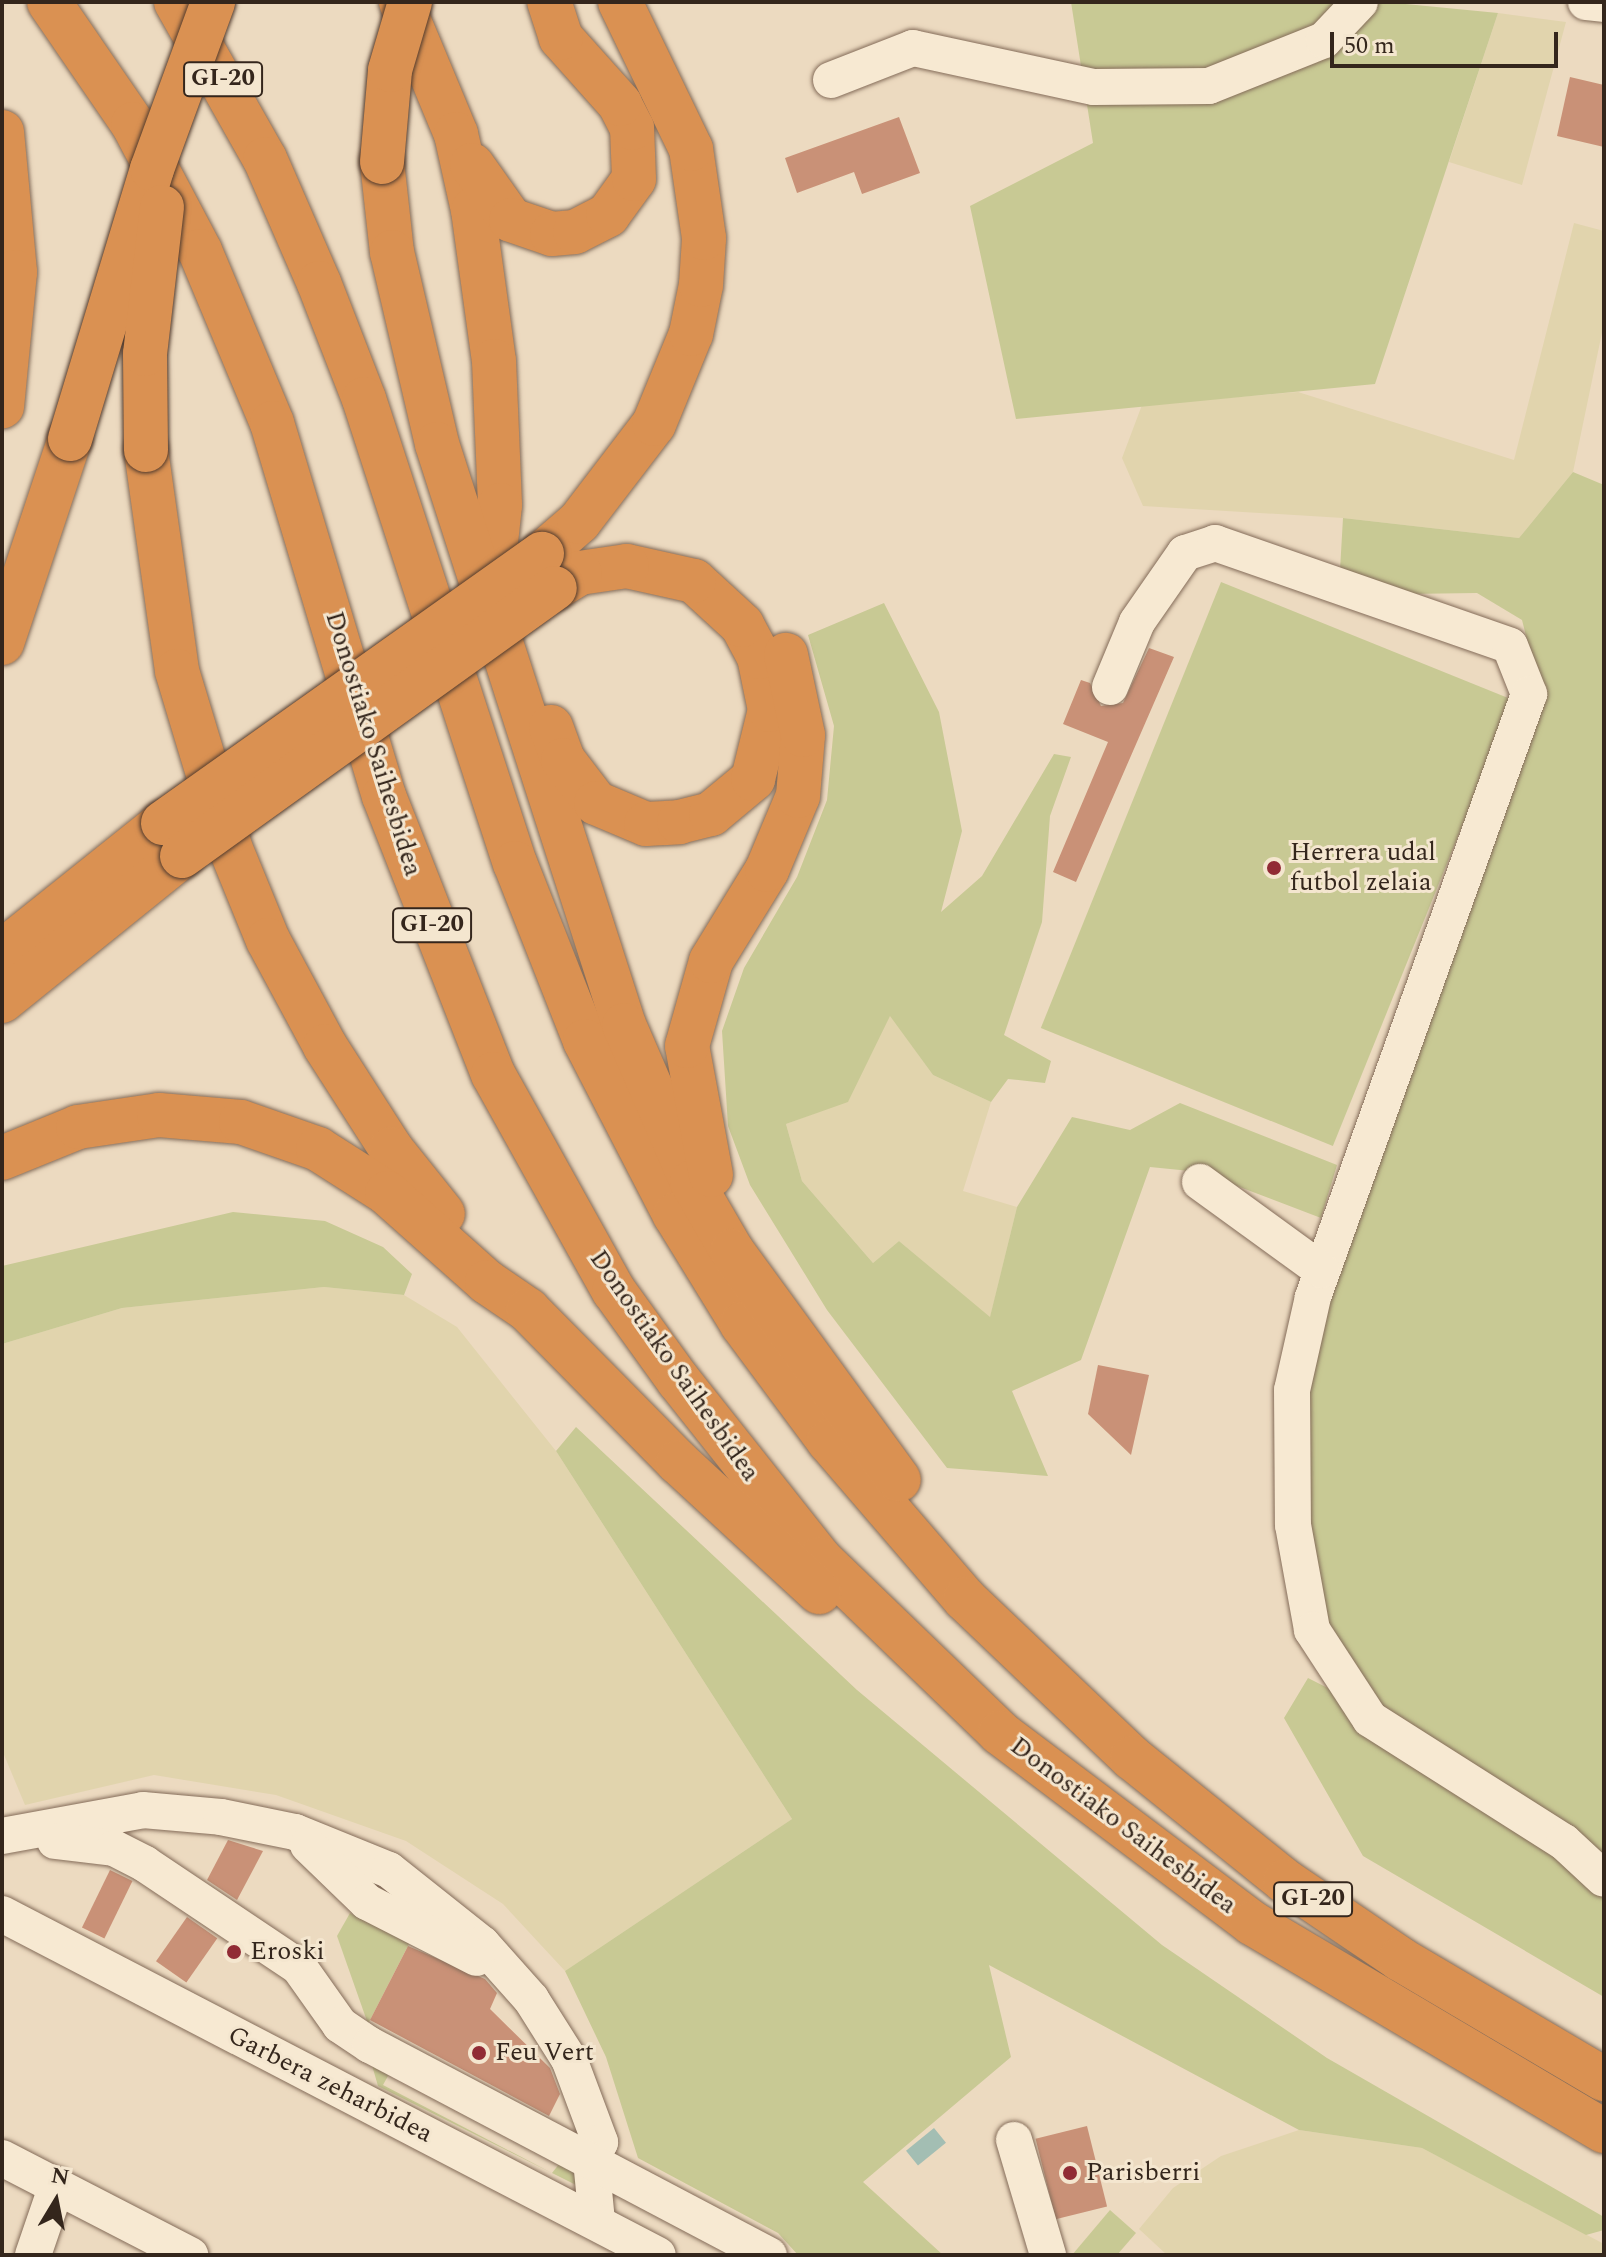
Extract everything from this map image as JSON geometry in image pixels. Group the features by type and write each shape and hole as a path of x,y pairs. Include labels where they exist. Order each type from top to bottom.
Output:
{"highway":[{"name":"Donostiako Saihesbidea","path":"49,2 133,124 200,251 272,423 384,796 493,1074 623,1304 748,1473 896,1638 1000,1733 1252,1923 1604,2131"},
{"name":"Donostiako Saihesbidea","path":"176,2 265,159 364,399 520,878 585,1041 630,1131 742,1324 829,1441 965,1599 1049,1682 1191,1808 1285,1881 1400,1959 1604,2079"},
{"path":"2,643 213,2"},
{"path":"401,2 456,134 484,189 511,220 532,230 575,232 622,201 634,179 632,128 620,104 561,38 549,2"},
{"path":"410,2 390,70 382,162 392,252 421,359 437,444 624,1025 692,1182 732,1251 884,1462 1027,1624 1049,1682"},
{"path":"548,571 579,522 654,424 691,334 701,285 704,238 691,149 620,2"},
{"path":"186,79 155,262 145,354 146,450 177,671 230,847 268,940 391,1149 528,1310 759,1539 834,1605 896,1638"},
{"path":"2,132 15,272 2,406"},
{"path":"456,134 481,254 494,361 495,552"},
{"path":"421,359 495,552 563,760 596,803 646,824 711,814 735,798 763,757 770,710 759,657 729,608 694,581 648,566 548,571"},
{"path":"2,952 172,840 548,571 627,539 701,555 751,594 793,674 803,735 798,796 767,870 711,961 687,1046 699,1134 732,1251"},
{"path":"2,1001 172,840"},
{"path":"2,1158 65,1131 118,1119 200,1116 280,1133 354,1168 528,1310"}],"street":[{"path":"831,80 913,48 1094,87 1209,86 1324,40 1360,2"},
{"path":"1586,2 1604,4"},
{"path":"1110,687 1137,622 1185,553 1215,543 1510,646 1529,694 1321,1270 1292,1390 1293,1525 1312,1630 1370,1719 1564,1842 1604,1879"},
{"path":"1200,1182 1321,1270"},
{"path":"6,1835 143,1810 295,1832 389,1870 482,1944 510,1975 569,2059 600,2142 591,2160 597,2221"},
{"path":"6,1835 55,1841 132,1878 182,1889 299,1967 340,2025 769,2255"},
{"name":"Garbera zeharbidea","path":"2,1914 658,2255"},
{"path":"327,2084 337,2064 340,2025"},
{"path":"1014,2140 1048,2255"},
{"path":"2,2158 190,2255"},
{"path":"33,2255 57,2185"}],"shaded area":[{"path":"1498,13 1566,22 1522,185 1449,162"},
{"path":"1574,223 1604,231 1604,323 1573,472 1519,538 1343,518 1143,506 1122,458 1142,405 1298,392 1514,460"},
{"path":"890,1015 933,1075 991,1102 963,1191 1017,1207 990,1318 899,1241 873,1263 802,1181 786,1124 848,1101"},
{"path":"324,1287 404,1295 457,1327 556,1451 792,1819 565,1971 503,1904 406,1841 276,1795 154,1775 25,1805 2,1750 2,1344 122,1308"},
{"path":"934,2128 946,2143 918,2165 906,2151"},
{"path":"1299,2130 1422,2148 1604,2244 1604,2255 1167,2255 1139,2229 1173,2188 1221,2156"}],"green space":[{"path":"1071,2 1385,2 1498,13 1375,384 1016,419 970,206 1093,143"},
{"path":"1573,472 1604,485 1604,1997 1363,1856 1284,1718 1308,1678 1377,1713 1329,1638 1314,1579 1304,1381 1325,1274 1542,699 1522,620 1477,593 1406,594 1340,570 1343,518 1519,538"},
{"name":"Herrera udal futbol zelaia","path":"1221,582 1513,700 1333,1146 1041,1028"},
{"path":"884,603 939,712 962,831 941,912 982,876 1054,754 1071,757 1050,816 1042,922 1004,1035 1051,1061 1045,1083 1008,1079 991,1102 933,1075 890,1016 848,1102 786,1124 802,1181 873,1263 899,1241 990,1317 1017,1207 1072,1117 1130,1130 1180,1103 1337,1165 1321,1218 1200,1172 1150,1167 1081,1360 1012,1391 1048,1476 947,1468 827,1310 750,1185 728,1126 722,1031 744,968 797,877 827,800 834,726 808,635"},
{"path":"233,1212 325,1221 383,1247 412,1274 404,1295 324,1287 122,1308 2,1344 2,1266"},
{"path":"576,1427 857,1690 1162,1945 1327,2058 1604,2217 1604,2230 1586,2235 1422,2148 1299,2130 989,1965 1011,2057 863,2182 943,2255 798,2255 778,2233 638,2158 606,2057 565,1971 792,1819 556,1451"},
{"path":"350,1913 410,1942 368,2024 337,1936"},
{"path":"369,2055 394,2065 383,2085 552,2173 378,2086"},
{"path":"567,2154 578,2186 552,2173"},
{"path":"1110,2210 1136,2233 1117,2255 1072,2255"}],"building":[{"path":"1570,77 1604,85 1604,147 1557,136"},
{"path":"899,117 920,173 862,194 854,172 797,193 785,158"},
{"path":"1149,648 1174,657 1076,882 1053,872 1108,742 1063,724 1081,680 1090,683 1101,706 1123,703"},
{"path":"1098,1365 1149,1375 1131,1455 1088,1414"},
{"path":"228,1840 263,1851 237,1900 207,1880"},
{"path":"110,1870 132,1881 104,1938 82,1928"},
{"path":"187,1917 217,1938 186,1982 156,1961"},
{"name":"Feu Vert","path":"408,1946 485,1979 497,1993 490,2009 550,2068 560,2094 549,2116 370,2020"},
{"name":"Parisberri","path":"1087,2126 1107,2207 1056,2219 1036,2139"}],"place":[{"name":"Herrera udal futbol zelaia","path":"1274,868"},
{"name":"Eroski","path":"234,1952"},
{"name":"Feu Vert","path":"479,2053"},
{"name":"Parisberri","path":"1070,2173"}]}
